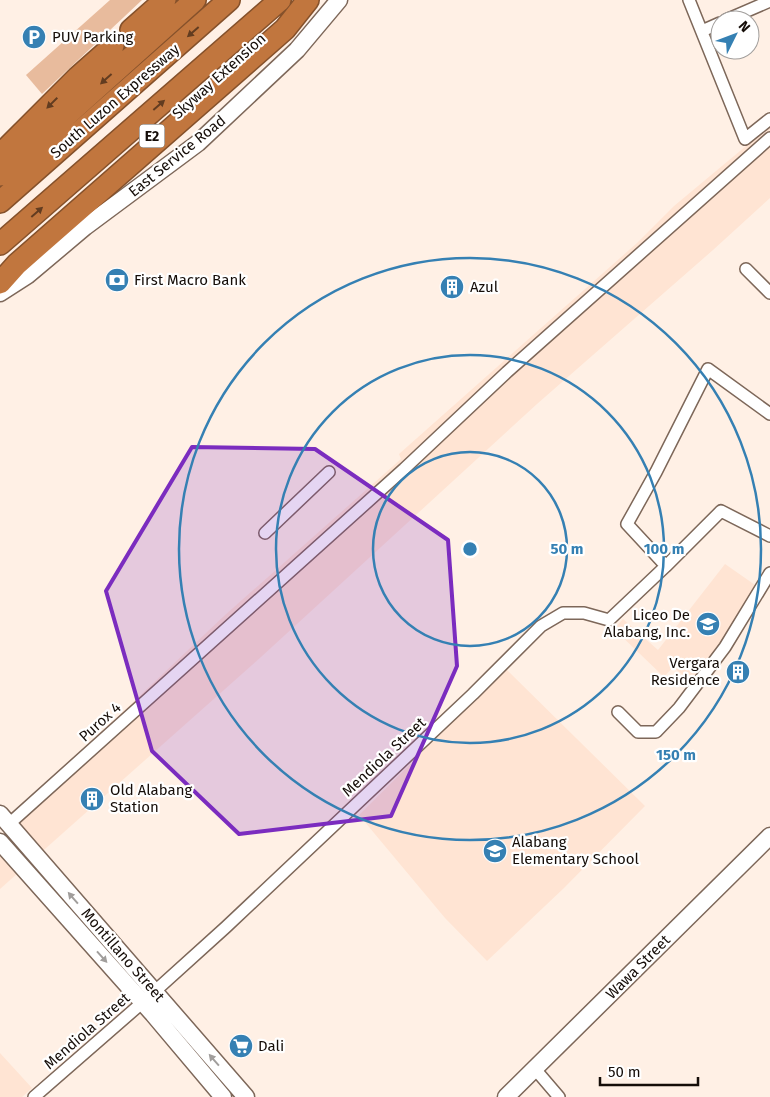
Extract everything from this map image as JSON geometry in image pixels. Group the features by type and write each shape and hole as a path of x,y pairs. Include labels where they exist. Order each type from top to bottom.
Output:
{"highway":[{"path":"131,30 164,0"},
{"path":"0,175 195,0"},
{"name":"South Luzon Expressway","path":"0,202 229,0"},
{"name":"Skyway Extension","path":"0,272 303,0"},
{"path":"0,283 17,264 285,29 308,0"},
{"name":"E2","path":"0,244 274,6"},
{"path":"0,154 78,77 113,46"}],"main road":[{"name":"East Service Road","path":"0,293 28,276 85,228 198,143 297,50 339,0"},
{"name":"Montillano Street","path":"8,823 149,997 223,1097"},
{"path":"1,843 8,823"},
{"name":"Wawa Street","path":"506,1097 770,836"},
{"name":"Montillano Street","path":"1,843 16,861 246,1097"},
{"path":"16,861 30,848"}],"street":[{"path":"689,0 745,139 770,119"},
{"path":"749,10 770,1"},
{"path":"702,31 710,27"},
{"name":"Purox 4","path":"8,823 404,469 507,372 770,138"},
{"path":"746,269 770,293"},
{"path":"666,566 627,524 656,472 708,368 770,414"},
{"path":"265,533 329,472"},
{"name":"Mendiola Street","path":"34,1097 226,927 473,694 541,626 562,613 584,613 609,620 721,511 770,536"},
{"path":"618,712 638,732 656,732 679,708 726,647 770,573"},
{"path":"535,1069 559,1097"}],"highlighted area":[{"path":"192,447 315,449 448,540 457,666 391,816 239,834 152,751 106,591"}],"shaded area":[{"path":"110,0 142,0 42,94 26,75"},
{"path":"770,126 770,198 537,404 261,657 0,889 0,838 15,814 224,616 401,459 399,454 637,243 674,206"},
{"name":"Liceo De Alabang, Inc.","path":"725,564 758,587 725,647 693,683 673,667 664,677 614,629 623,619 658,650"},
{"name":"Alabang Elementary School","path":"506,669 645,806 564,888 487,961 445,918 359,815"},
{"path":"0,1053 32,1088 22,1097 0,1097"}],"place":[{"name":"PUV Parking","path":"34,37"},
{"name":"First Macro Bank","path":"117,280"},
{"name":"Azul","path":"452,287"},
{"name":"Liceo De Alabang, Inc.","path":"708,624"},
{"name":"Vergara Residence","path":"738,672"},
{"name":"Old Alabang Station","path":"92,799"},
{"name":"Alabang Elementary School","path":"495,851"},
{"name":"Dali","path":"241,1046"}]}
